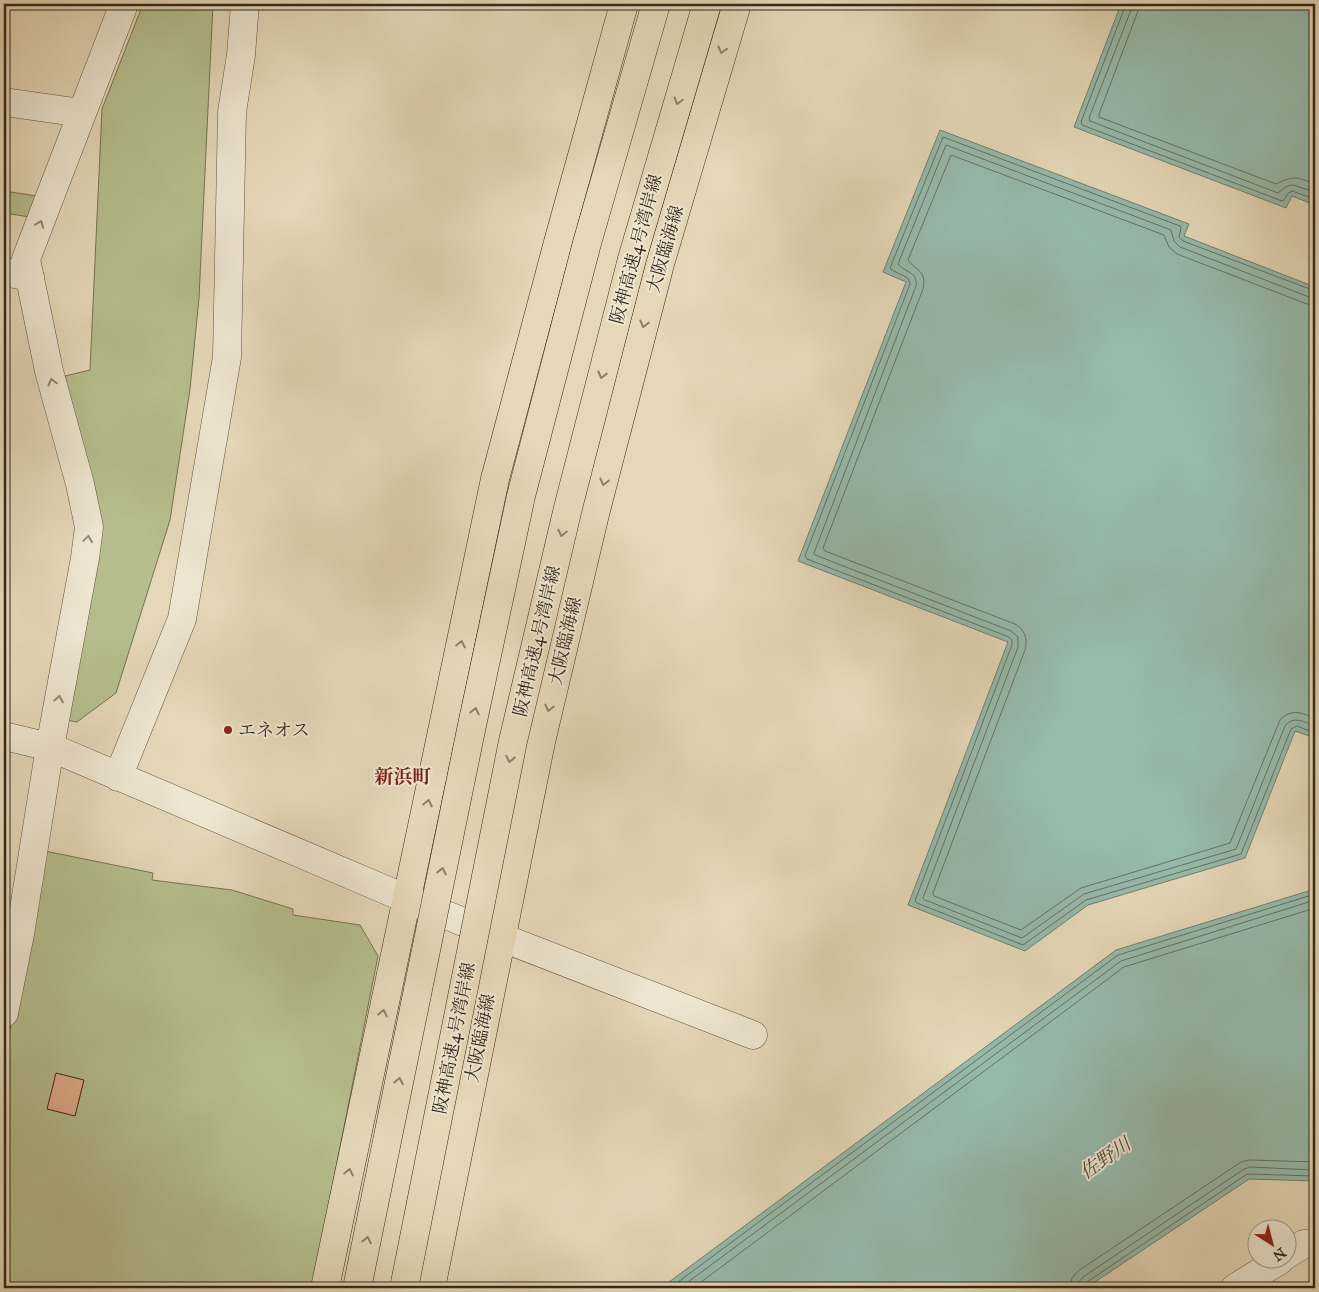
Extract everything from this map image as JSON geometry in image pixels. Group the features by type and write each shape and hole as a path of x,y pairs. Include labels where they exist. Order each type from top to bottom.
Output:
{"main road":[{"path":"325,1288 495,479 624,4"},
{"path":"357,1288 521,496 587,243 656,4"},
{"name":"阪神高速4号湾岸線","path":"404,1288 513,741 568,508 632,258 707,4"},
{"name":"大阪臨海線","path":"431,1288 500,937 541,742 598,504 660,264 736,4"}],"street":[{"path":"4,1013 12,932 50,747 89,527 80,484 49,371 17,274 26,259 124,4"},
{"path":"118,777 182,619 227,357 232,112 241,55 245,4"},
{"path":"4,102 82,112"},
{"path":"4,736 50,747 407,899 753,1035"},
{"path":"1296,1249 1304,1244 1315,1245"},
{"path":"1236,1288 1264,1270"}],"shaded area":[{"path":"143,4 213,4 199,298 190,389 170,520 116,693 77,722 66,720 97,529 65,376 90,370 102,109"},
{"path":"4,191 37,196 30,217 4,213"},
{"path":"45,851 153,873 152,880 232,890 293,909 293,915 360,925 378,956 312,1288 4,1288 4,1060"}],"water":[{"path":"1121,4 1315,4 1315,205 1292,196 1286,208 1074,127"},
{"path":"940,130 1189,224 1184,236 1315,287 1315,738 1295,731 1245,858 1088,905 1025,951 908,905 1008,642 798,561 906,282 883,272"},
{"name":"佐野川","path":"1315,889 1315,1181 1249,1179 1086,1288 661,1288 1116,950"}],"building":[{"path":"56,1073 84,1080 75,1116 47,1109"}],"place":[{"name":"エネオス","path":"228,730"}],"district":[{"name":"新浜町","path":"403,776"}]}
